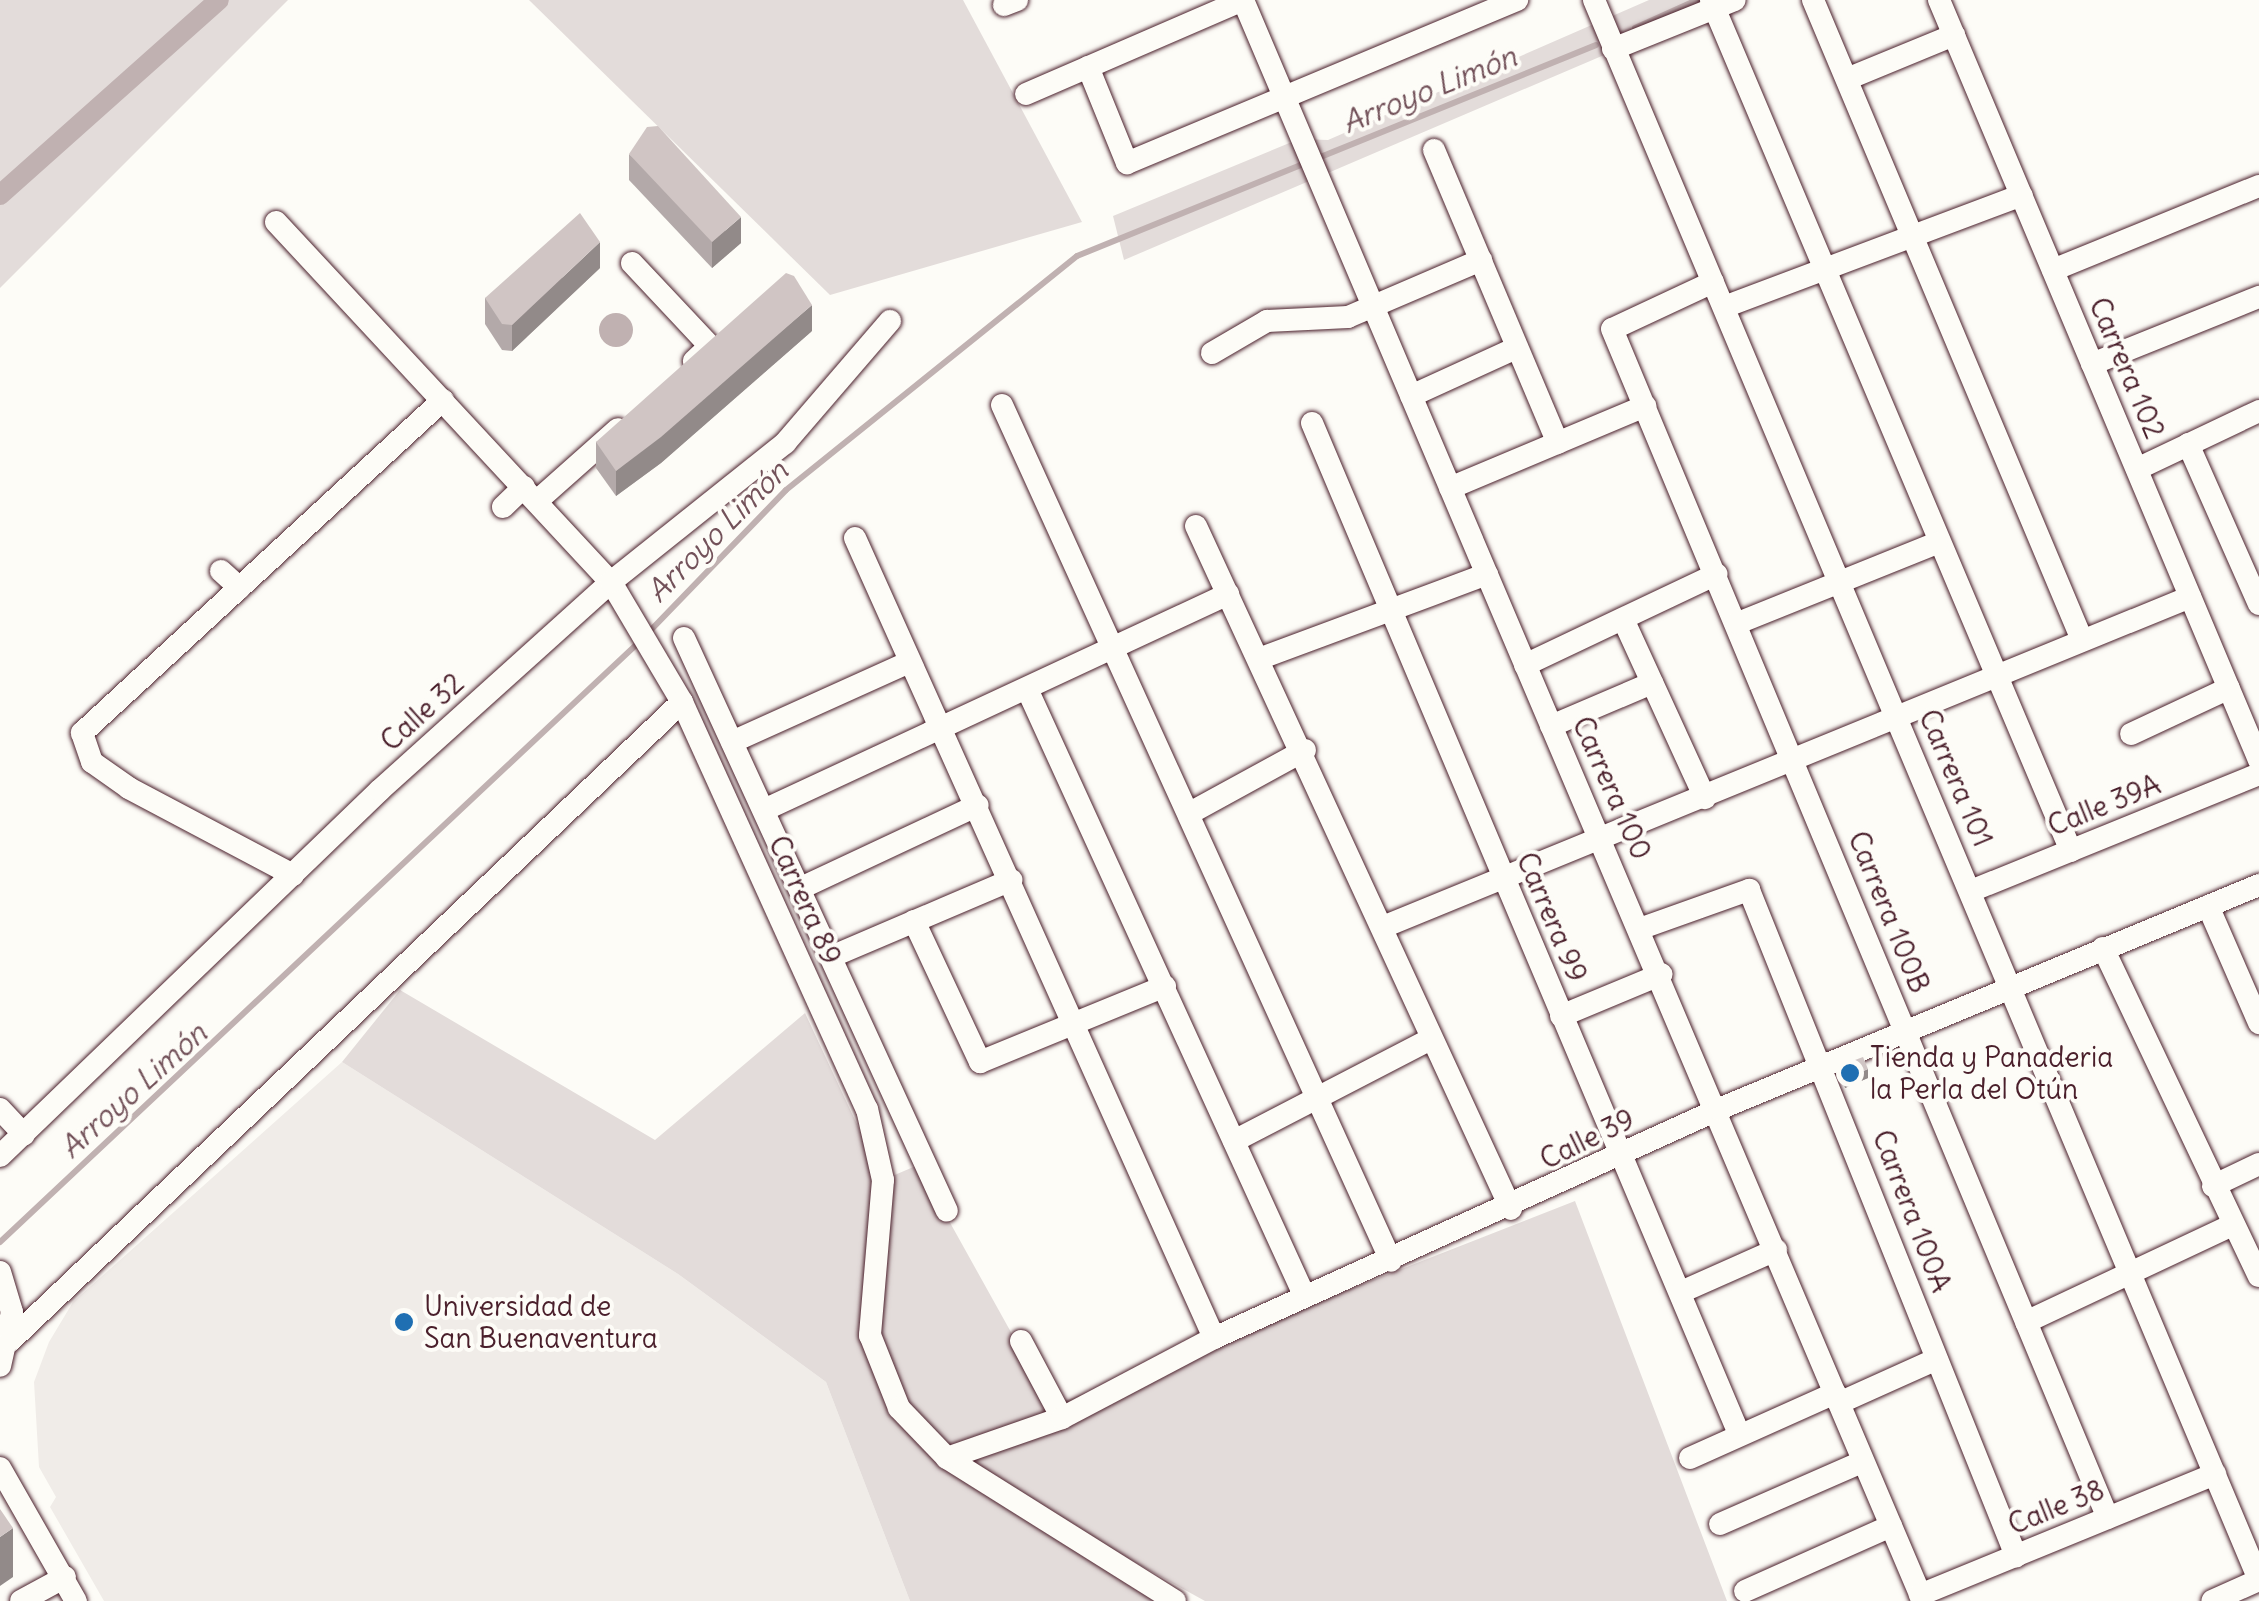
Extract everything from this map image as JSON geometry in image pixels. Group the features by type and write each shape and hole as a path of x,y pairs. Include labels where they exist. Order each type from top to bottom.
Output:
{"street":[{"path":"1026,94 1243,0"},
{"name":"Carrera 100","path":"1243,0 1299,140 1318,175 1662,974 1862,1462 1922,1598"},
{"path":"1088,67 1127,162 1518,0"},
{"path":"1813,0 2082,640"},
{"name":"Carrera 102","path":"1939,0 2259,760"},
{"path":"1613,49 1718,2 1822,270 2070,850"},
{"name":"Carrera 101","path":"1599,9 2215,1474 2251,1538 2259,1580"},
{"path":"1847,80 1954,36"},
{"path":"1434,150 1558,443"},
{"path":"2053,270 2259,186"},
{"path":"1724,307 2022,195"},
{"name":"Carrera 89","path":"276,222 615,588 676,692 867,1109 884,1180 870,1335 900,1408 947,1458 1175,1601"},
{"path":"1212,354 1267,321 1348,317 1481,260"},
{"path":"632,263 710,346 667,386"},
{"name":"Carrera 100B","path":"1713,282 1612,329 1798,762 1904,1030 2108,1518"},
{"path":"2092,364 2259,297"},
{"name":"Calle 32","path":"0,1156 293,875 615,588 784,444 890,321"},
{"path":"1411,396 1516,348"},
{"path":"293,875 129,788 82,750 82,733 443,400"},
{"path":"1002,405 1391,1260"},
{"path":"1450,488 1645,406"},
{"path":"2136,469 2259,411"},
{"path":"503,507 531,494 638,412"},
{"name":"Carrera 99","path":"1312,423 1738,1434"},
{"path":"2188,444 2259,604"},
{"path":"1196,526 1264,657 1429,1040 1512,1209"},
{"path":"855,538 1079,1025 1214,1338"},
{"path":"1738,622 1937,543"},
{"path":"221,570 240,588"},
{"path":"1264,657 1487,574"},
{"path":"1526,665 1717,574"},
{"path":"764,810 1117,652 1228,594"},
{"path":"1383,927 1600,835 1798,762 1897,714 2190,597"},
{"path":"176,614 191,632"},
{"path":"1623,620 1705,798"},
{"path":"684,638 947,1211"},
{"path":"732,742 909,662"},
{"path":"1552,726 1652,683"},
{"path":"2131,734 2228,688"},
{"path":"1028,691 1305,1297"},
{"path":"0,1380 10,1341 472,907 676,692"},
{"path":"1190,813 1305,750"},
{"name":"Calle 39A","path":"1971,891 2259,774"},
{"path":"801,888 978,805"},
{"path":"833,956 1011,880"},
{"name":"Calle 39","path":"947,1458 1062,1418 1214,1338 1512,1209 1719,1109 2259,885"},
{"name":"Carrera 100A","path":"1642,928 1749,890 1823,1064 2016,1556"},
{"path":"2208,906 2259,1023"},
{"path":"914,921 980,1062 1079,1025 1165,986"},
{"path":"2104,948 2213,1186 2258,1274"},
{"path":"1561,1016 1662,974"},
{"path":"1234,1141 1429,1040"},
{"path":"0,1109 24,1135"},
{"path":"2213,1186 2259,1164"},
{"path":"2026,1322 2232,1225"},
{"path":"1681,1292 1776,1250"},
{"path":"3,1277 10,1341"},
{"path":"1021,1341 1062,1418"},
{"path":"1690,1458 1738,1434 1937,1359"},
{"path":"1720,1524 1862,1462"},
{"path":"0,1468 76,1601"},
{"name":"Calle 38","path":"1922,1598 2215,1474"},
{"path":"1745,1591 1891,1526"},
{"path":"21,1601 65,1577"},
{"path":"2212,1601 2259,1580"}],"shaded area":[{"path":"0,0 288,0 0,288"},
{"path":"529,0 963,0 1082,222 830,295"},
{"path":"1649,0 1733,0 1124,260 1113,216 1299,139 1328,140"},
{"path":"616,313 628,318 633,330 628,342 616,347 604,342 599,330 604,318"},
{"path":"400,990 655,1140 805,1013 883,1180 918,1165 1052,1406 1575,1201 1727,1601 1205,1601 993,1484 1175,1601 910,1601 826,1382 678,1274 342,1062"},
{"name":"Universidad de San Buenaventura","path":"342,1062 678,1274 826,1382 910,1601 104,1601 50,1507 56,1497 39,1467 34,1382 49,1342 73,1302"}],"building":[{"path":"658,126 741,217 712,242 629,154 647,127"},
{"path":"580,213 600,242 512,325 502,324 485,298"},
{"path":"786,273 794,276 812,305 661,437 616,471 596,442"},
{"path":"1863,1057 1868,1069 1845,1079 1839,1066"},
{"path":"0,1509 13,1528 0,1537"}],"waterway":[{"path":"0,195 219,0"},
{"name":"Arroyo Limón","path":"1635,28 1697,0"},
{"name":"Arroyo Limón","path":"647,634 786,490 1077,256 1596,45"},
{"name":"Arroyo Limón","path":"0,1242 638,643"}],"place":[{"name":"Tienda y Panaderia la Perla del Otún","path":"1850,1073"},
{"name":"Universidad de San Buenaventura","path":"404,1322"}]}
